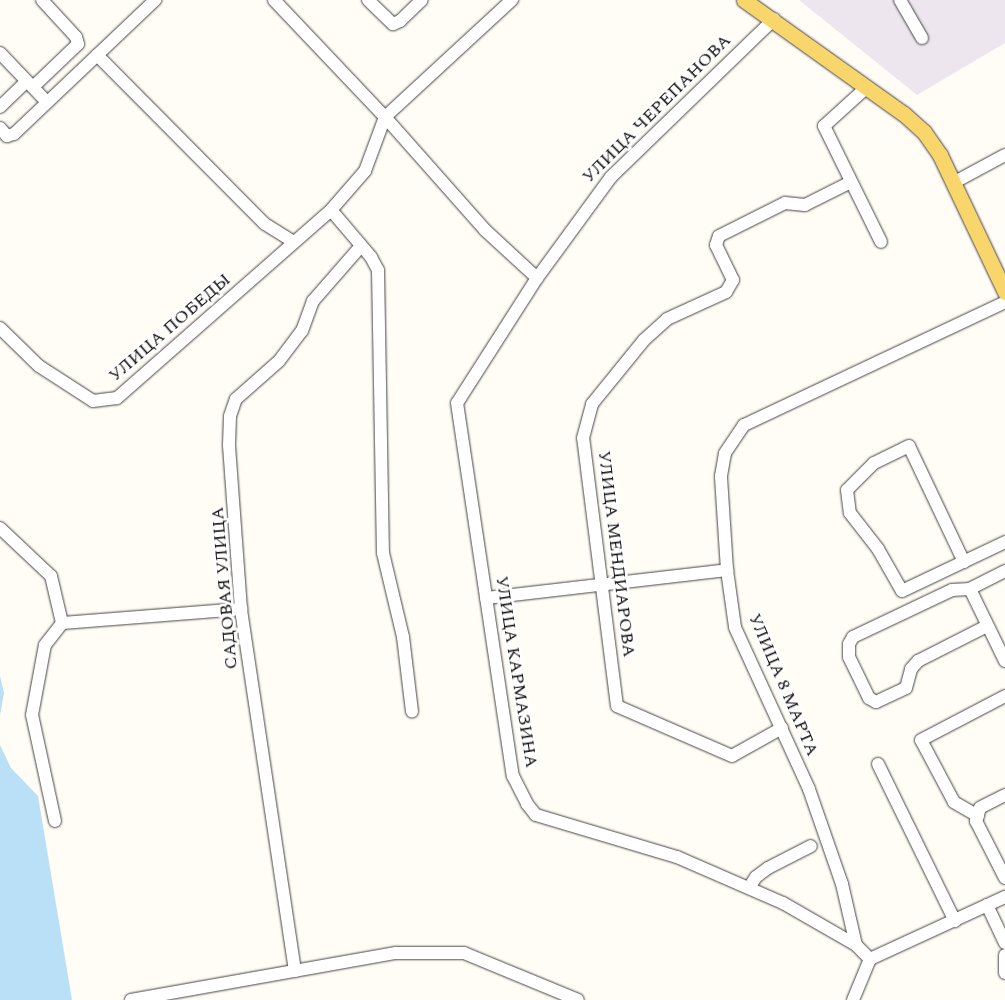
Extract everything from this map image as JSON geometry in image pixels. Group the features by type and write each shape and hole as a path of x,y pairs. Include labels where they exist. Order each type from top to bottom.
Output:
{"main road":[{"path":"744,0 774,19 867,87 924,132 940,155 1005,292"}],"street":[{"path":"0,108 78,44 76,36 42,0"},
{"path":"0,128 8,136 14,134 155,0"},
{"path":"274,0 385,117 485,230 538,278"},
{"path":"368,0 393,24 400,21 422,0"},
{"path":"385,117 512,0"},
{"path":"900,0 922,38"},
{"name":"УЛИЦА ЧЕРЕПАНОВА","path":"538,278 611,177 774,19"},
{"path":"0,53 47,102"},
{"path":"98,55 265,224 294,242"},
{"path":"867,87 824,126 881,242"},
{"name":"УЛИЦА ПОБЕДЫ","path":"0,328 39,366 92,401 108,402 118,398 331,210 365,172 385,117"},
{"path":"953,183 1005,155"},
{"name":"УЛИЦА МЕНДИАРОВА","path":"782,728 732,756 617,706 583,438 592,404 644,340 667,320 726,292 733,280 716,245 719,236 785,203 805,206 851,182"},
{"path":"331,210 378,270 383,553 403,637 412,711"},
{"name":"САДОВАЯ УЛИЦА","path":"295,971 241,609 230,416 236,399 280,361 302,331 313,301 360,246"},
{"name":"УЛИЦА КАРМАЗИНА","path":"538,278 457,403 513,776 519,791 536,815 677,858 783,903 856,945 870,959"},
{"name":"УЛИЦА 8 МАРТА","path":"856,945 842,884 810,789 735,627 727,570 721,476 725,453 744,425 1005,302"},
{"path":"964,562 909,446 874,463 847,490 850,513 878,549 902,591 964,562 1005,542"},
{"path":"0,528 50,576 62,623"},
{"path":"486,598 727,570"},
{"path":"988,626 918,661 911,669 906,688 876,702 869,698 849,657 849,644 853,637 952,590 970,588 1005,571"},
{"path":"970,588 1005,660"},
{"path":"55,821 32,715 45,645 62,623 241,609"},
{"path":"978,816 954,802 921,740 1005,696"},
{"path":"878,764 955,921"},
{"path":"1005,795 980,808 976,821 1005,878"},
{"path":"748,888 756,876 811,846"},
{"path":"853,1000 870,959 1005,897"},
{"path":"987,905 1005,943"},
{"path":"131,1000 396,953 464,953 578,1000"},
{"path":"1005,955 1005,973"}],"shaded area":[{"path":"799,0 1005,0 1005,43 917,95"}],"water":[{"path":"0,676 4,693 0,715"},
{"path":"0,745 11,768 38,796 72,1000 0,1000"}]}
